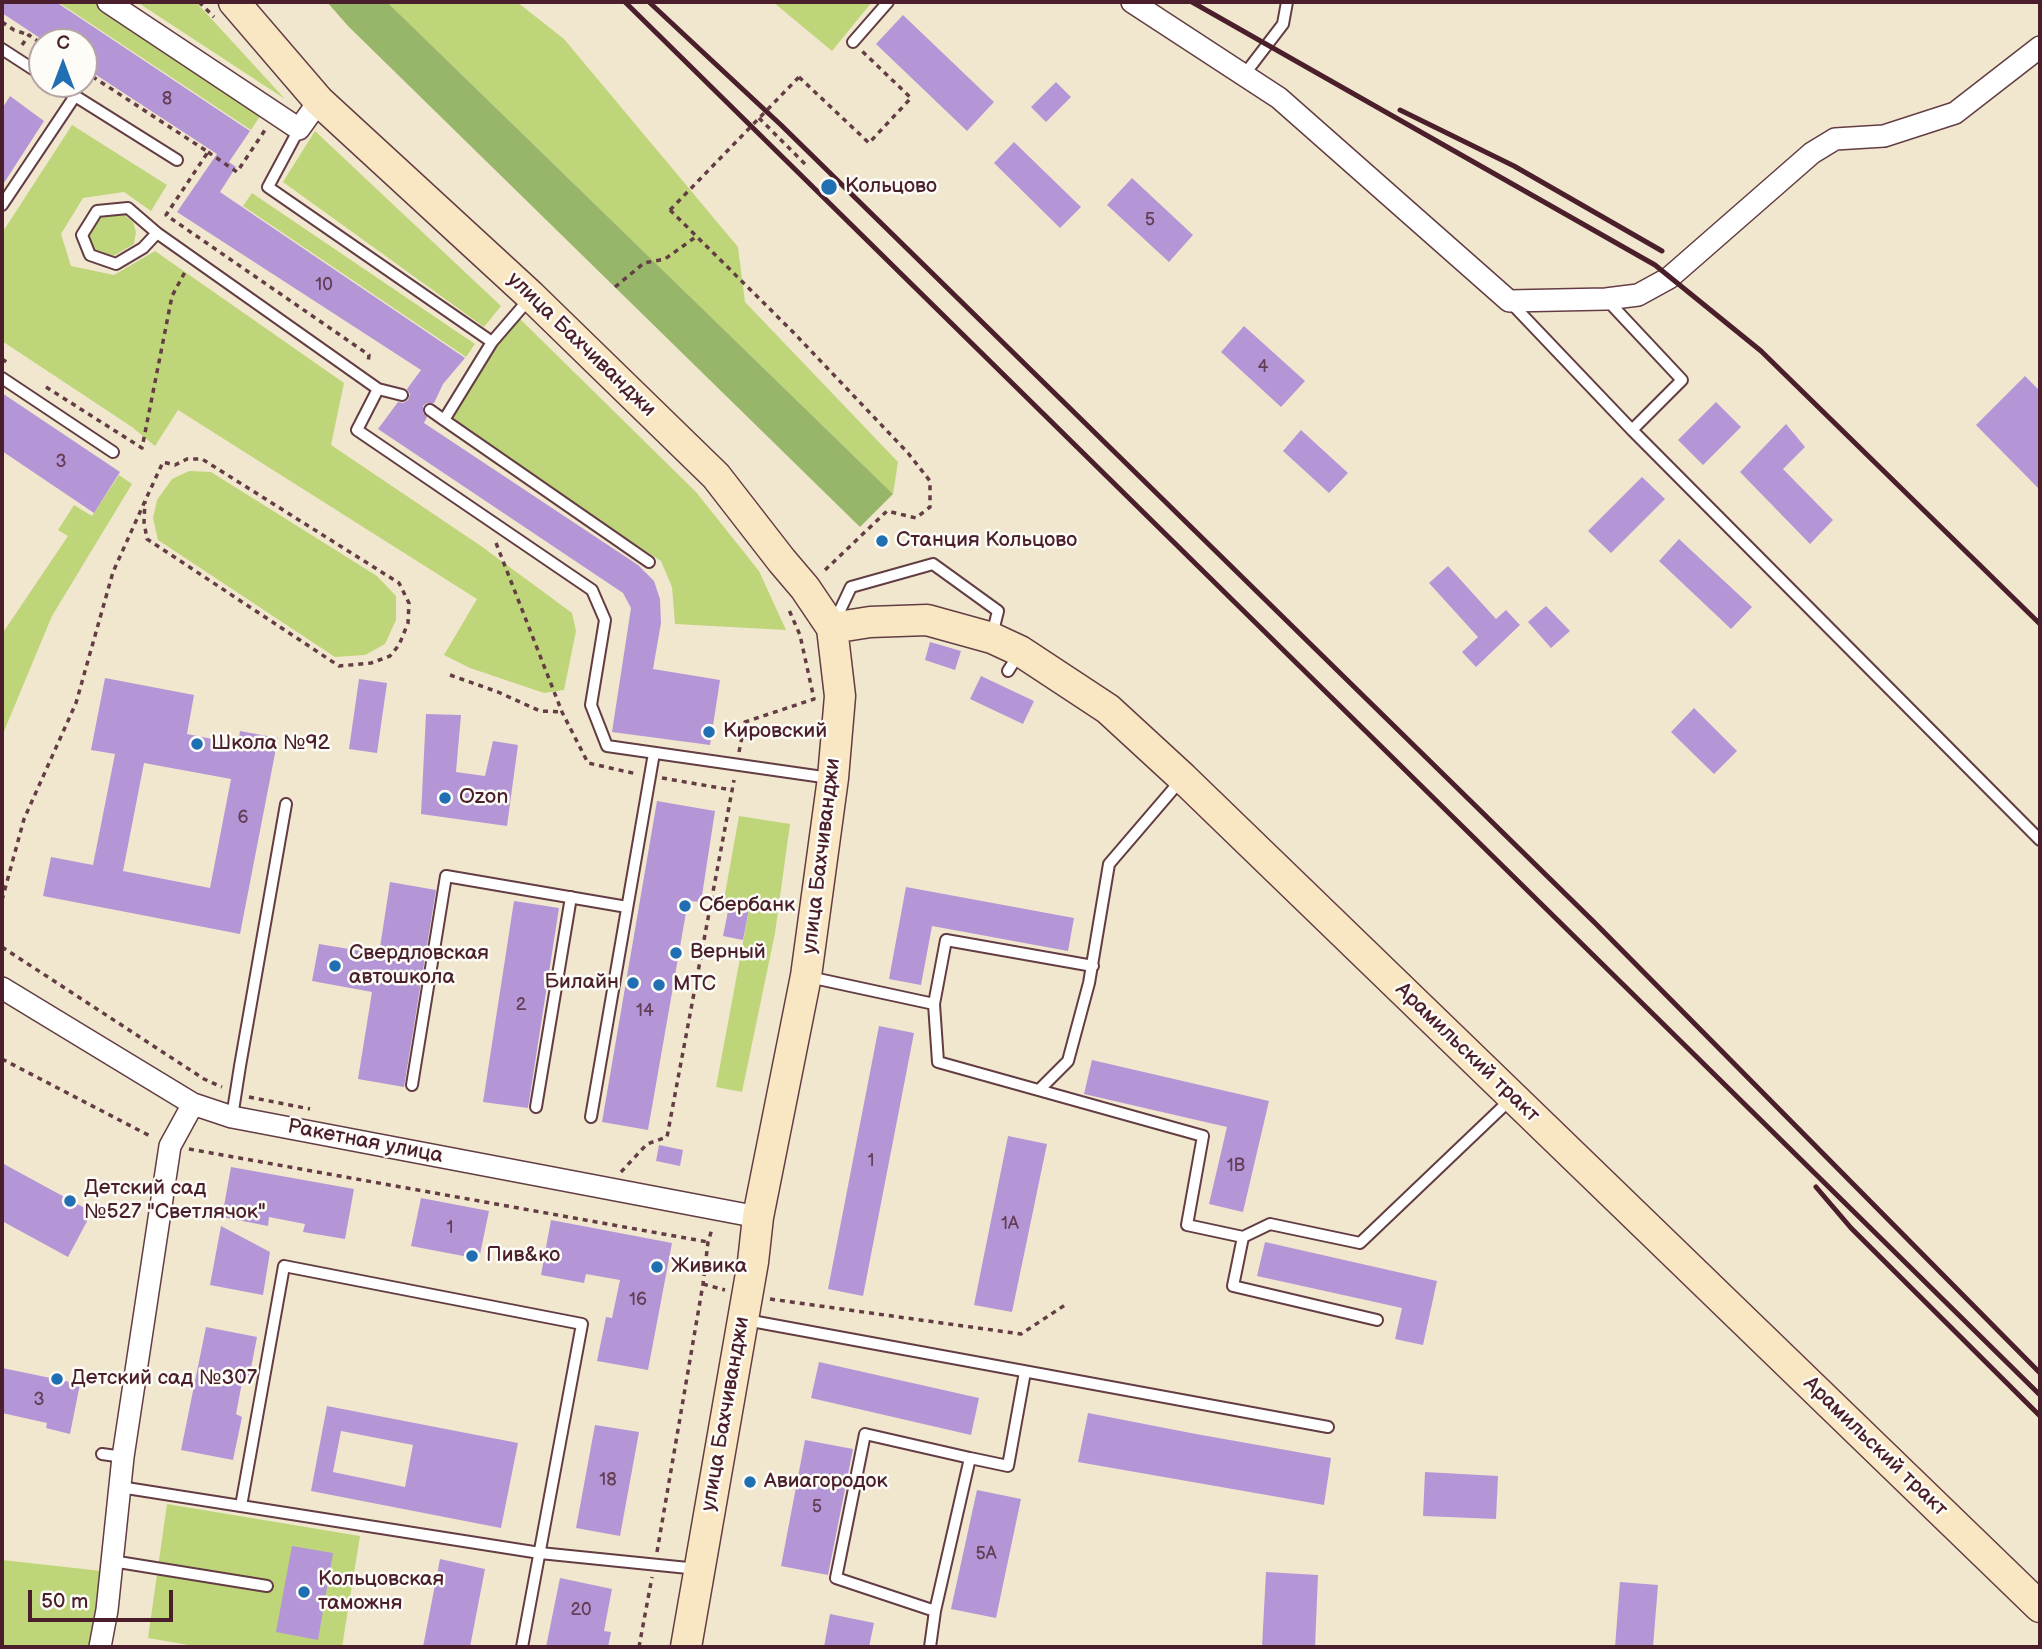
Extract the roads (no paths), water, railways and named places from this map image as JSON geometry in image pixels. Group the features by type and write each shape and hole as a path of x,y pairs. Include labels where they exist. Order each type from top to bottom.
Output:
{"main road":[{"name":"улица Бахчиванджи","path":"234,2 319,102 531,296 716,476 805,588 832,628 840,696 833,778 806,976 758,1217 753,1262 686,1647"},
{"name":"Арамильский тракт","path":"832,628 870,622 928,620 992,638 1014,661 1108,709 1183,778 2040,1607"}],"street":[{"path":"108,2 299,129 319,102"},
{"path":"1132,2 1279,98 1509,301 1606,299 1638,295 1670,278 1812,153 1835,139 1884,136 1955,113 2040,47"},
{"name":"Ракетная улица","path":"3,994 194,1104 232,1117 758,1217"},
{"path":"102,1647 120,1487 112,1456 170,1146 194,1104"}],"lane":[{"path":"853,42 888,2"},
{"path":"1244,75 1283,24 1287,2"},
{"path":"2,49 28,66"},
{"path":"2,205 74,98"},
{"path":"78,98 177,160"},
{"path":"299,129 268,187 492,342"},
{"path":"157,233 143,248 116,264 90,255 82,236 97,211 128,208 157,233 378,389 402,395"},
{"path":"444,420 492,342 531,296"},
{"path":"1606,299 1682,380 1632,430"},
{"path":"1509,301 1632,430 2040,840"},
{"path":"2,378 113,452"},
{"path":"378,389 357,430 592,590 605,620 591,705 607,746 833,778"},
{"path":"430,410 649,562"},
{"path":"832,628 851,587 933,564 998,611 992,638"},
{"path":"591,1117 654,753"},
{"path":"1039,1090 1069,1061 1093,966 1109,864 1183,778"},
{"path":"232,1117 286,804"},
{"path":"412,1085 446,876 627,907"},
{"path":"536,1107 571,897"},
{"path":"1093,966 946,940 933,1004 938,1062 1203,1136 1187,1225 1242,1237 1270,1224 1360,1243 1513,1097"},
{"path":"806,976 933,1004"},
{"path":"1242,1237 1233,1286 1377,1320"},
{"path":"241,1506 284,1266 582,1324 522,1647"},
{"path":"745,1308 1026,1372 1328,1427"},
{"path":"935,1611 836,1578 865,1434 1008,1466 1026,1372"},
{"path":"930,1647 935,1611 970,1458"},
{"path":"120,1487 540,1553 698,1569"},
{"path":"112,1561 267,1586"}],"railway":[{"path":"625,2 2040,1395"},
{"path":"649,2 781,125 1595,923 2040,1373"},
{"path":"1192,2 1655,265 1761,351 2040,624"},
{"path":"1400,110 1514,166 1662,251"},
{"path":"1816,1187 1851,1228 2040,1416"}],"place":[{"name":"Кольцово","path":"829,187"},
{"name":"Станция Кольцово","path":"882,541"},
{"name":"Кировский","path":"709,732"},
{"name":"Школа №92","path":"197,744"},
{"name":"Ozon","path":"445,798"},
{"name":"Сбербанк","path":"685,906"},
{"name":"Верный","path":"676,953"},
{"name":"Свердловская автошкола","path":"335,966"},
{"name":"Билайн","path":"633,983"},
{"name":"МТС","path":"659,985"},
{"name":"Детский сад №527 \"Светлячок\"","path":"70,1201"},
{"name":"Пив&ко","path":"472,1256"},
{"name":"Живика","path":"657,1267"},
{"name":"Детский сад №307","path":"57,1379"},
{"name":"Авиагородок","path":"750,1482"},
{"name":"Кольцовская таможня","path":"304,1592"}]}
